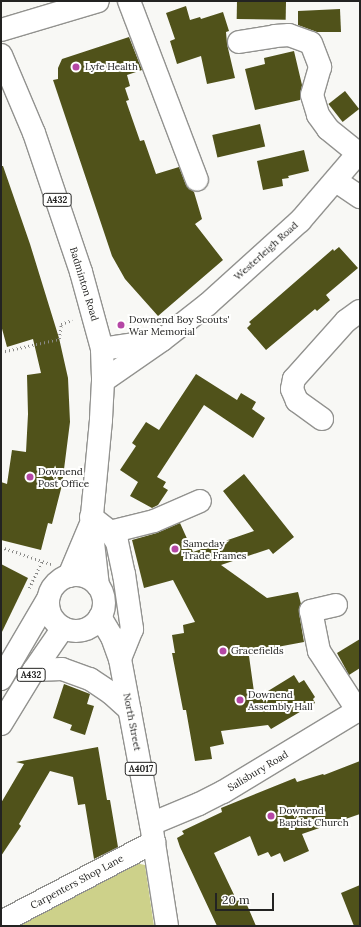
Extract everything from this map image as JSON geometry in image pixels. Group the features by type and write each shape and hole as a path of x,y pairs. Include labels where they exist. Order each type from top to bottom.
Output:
{"main road":[{"path":"1,30 98,1"},
{"path":"128,1 197,180"},
{"path":"239,42 289,35 311,43 320,67 312,95 318,115 328,129 359,152"},
{"name":"Badminton Road","path":"1,55 34,134 93,312 102,349 103,381 97,525 98,586"},
{"name":"Westerleigh Road","path":"103,381 194,317 296,225 336,181 359,152"},
{"path":"336,181 360,197"},
{"path":"322,420 297,401 292,389 294,378 346,321 360,311"},
{"name":"Westerleigh Road","path":"102,349 162,340"},
{"path":"97,525 154,521 200,501"},
{"path":"97,525 117,542 124,574 132,629 120,659"},
{"name":"Badminton Road","path":"70,573 97,525"},
{"path":"70,573 86,577 98,586"},
{"name":"A432","path":"1,679 56,584 70,573"},
{"name":"A432","path":"98,586 104,601 103,610 100,617"},
{"path":"48,599 51,616 63,628 79,631 95,624 100,617"},
{"path":"336,606 311,611 319,651 359,710"},
{"name":"North Street","path":"100,617 112,637 120,659 152,833 167,926"},
{"name":"A432","path":"1,724 34,670 63,628"},
{"path":"34,670 62,669 90,679 111,693 130,710"},
{"name":"Salisbury Road","path":"152,833 199,804 248,770 359,710"},
{"name":"Carpenters Shop Lane","path":"1,922 152,833"}],"path":[{"path":"1,352 59,339 61,324 93,312"},
{"path":"1,547 70,573"}],"green space":[{"path":"130,862 145,865 154,926 8,926"}],"building":[{"path":"237,1 286,2 286,20 237,19"},
{"path":"186,6 190,20 200,17 201,19 223,12 229,31 226,32 227,44 235,78 207,84 201,56 177,64 170,41 175,39 166,13"},
{"path":"340,9 341,32 317,32 298,25 298,11"},
{"path":"129,37 142,70 127,75 130,86 125,88 129,100 126,101 140,141 144,140 156,174 179,167 186,185 194,192 202,219 195,224 223,260 158,316 125,279 112,256 53,80 58,79 58,68 62,59"},
{"path":"294,51 302,85 300,100 255,110 245,69 265,64 264,58"},
{"path":"345,91 359,109 343,122 328,104"},
{"path":"260,124 265,146 217,157 212,135"},
{"path":"304,150 309,171 282,179 283,186 263,190 257,161"},
{"path":"1,166 3,166 30,244 59,338 68,378 70,422 62,485 52,524 48,523 41,550 1,540 1,482 7,484 12,450 26,452 28,414 27,375 41,373 33,339 7,347 1,325"},
{"path":"339,247 358,268 326,295 330,300 317,311 315,309 266,350 247,328 251,324 249,322 333,249 334,251"},
{"path":"196,374 237,400 241,393 256,402 252,409 265,418 253,438 204,405 157,477 166,482 163,487 168,490 158,505 152,508 130,496 138,482 120,470 136,446 132,443 146,422 159,430"},
{"path":"244,474 294,537 273,554 269,549 221,565 267,598 298,592 301,604 299,613 304,642 277,647 279,650 249,656 255,699 294,675 299,683 304,680 315,697 313,699 315,703 271,729 268,725 221,731 224,744 210,747 212,759 195,761 186,710 183,710 172,653 175,653 172,635 184,633 183,625 195,622 173,580 144,588 132,540 157,533 180,523 193,552 254,531 223,491"},
{"path":"1,564 28,578 1,634"},
{"path":"360,639 360,668 349,675 337,653"},
{"path":"64,684 90,694 87,704 94,706 85,735 70,730 72,725 53,718"},
{"path":"98,747 107,800 110,800 118,847 94,859 85,804 78,805 73,777 50,771 19,824 21,826 1,856 1,803 24,764 16,762"},
{"path":"360,761 360,814 302,834 309,851 284,862 280,853 271,857 268,852 258,856 250,836 214,853 237,901 244,898 256,926 217,926 180,847 177,838 184,834 182,831 222,812 221,808 295,778 297,782 323,774 324,775"},
{"path":"360,885 360,926 354,926 341,893"}],"place":[{"name":"Lyfe Health","path":"76,67"},
{"name":"Downend Boy Scouts' War Memorial","path":"121,325"},
{"name":"Downend Post Office","path":"30,477"},
{"name":"Sameday Trade Frames","path":"175,549"},
{"name":"Gracefields","path":"223,651"},
{"name":"Downend Assembly Hall","path":"240,700"},
{"name":"Downend Baptist Church","path":"271,816"}]}
